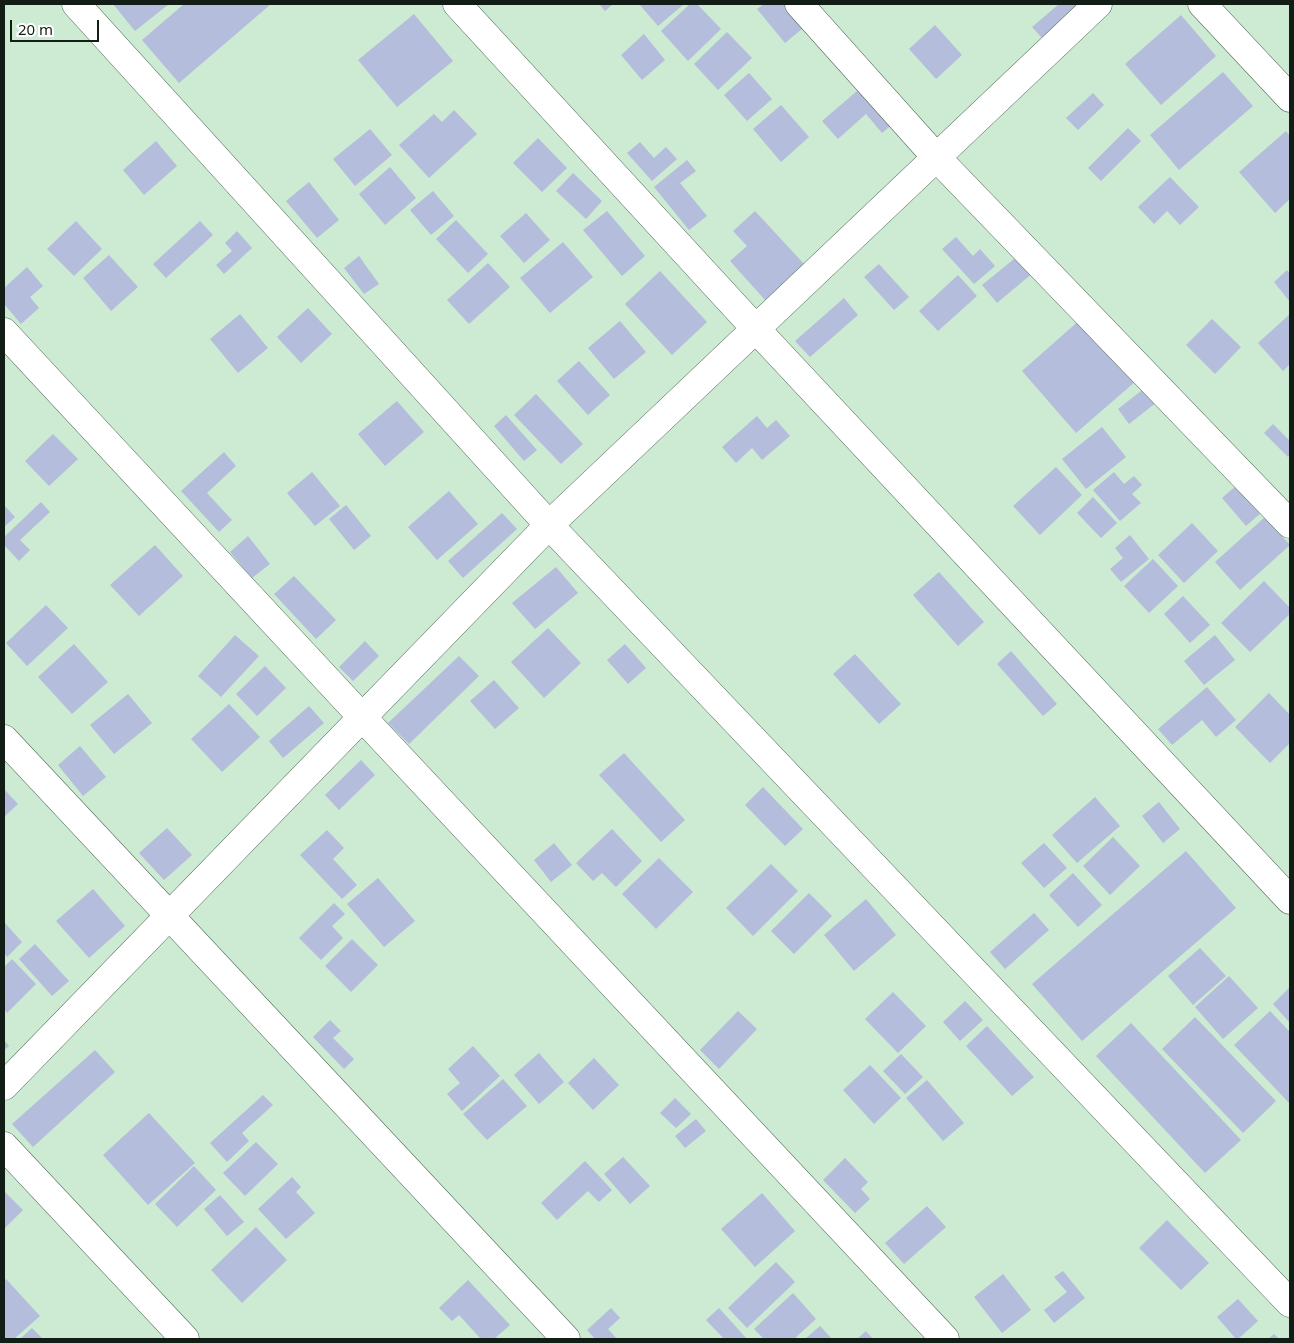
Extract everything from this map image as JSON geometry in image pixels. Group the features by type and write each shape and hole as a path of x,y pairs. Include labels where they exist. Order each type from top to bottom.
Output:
{"street":[{"path":"76,4 549,524 1290,1303"},
{"path":"457,4 755,328 1290,900"},
{"path":"799,4 936,157 1290,524"},
{"path":"4,1086 549,524 1098,4"},
{"path":"1202,4 1290,98"},
{"path":"4,332 945,1339"},
{"path":"4,739 566,1339"},
{"path":"4,1146 185,1339"}],"building":[{"path":"113,4 169,4 135,31"},
{"path":"184,4 271,4 179,83 142,40"},
{"path":"599,4 613,4 605,11"},
{"path":"639,4 684,4 658,26"},
{"path":"690,4 697,4 721,29 688,61 661,31"},
{"path":"764,4 791,4 808,24 785,43 757,9"},
{"path":"1059,4 1082,4 1042,38 1032,27"},
{"path":"414,14 453,61 397,107 358,60"},
{"path":"1181,15 1216,56 1161,105 1125,64"},
{"path":"935,25 962,55 936,79 909,49"},
{"path":"727,32 752,58 718,90 694,64"},
{"path":"644,34 665,60 642,80 621,55"},
{"path":"1223,72 1253,106 1179,170 1150,135"},
{"path":"749,73 772,99 747,121 724,95"},
{"path":"864,85 896,121 882,133 866,114 838,139 822,121"},
{"path":"1093,93 1104,105 1078,130 1066,118"},
{"path":"781,105 809,137 781,162 753,129"},
{"path":"454,110 477,134 429,178 399,145 434,114 442,122"},
{"path":"1128,128 1141,141 1101,181 1088,168"},
{"path":"370,129 392,155 355,186 333,159"},
{"path":"1286,131 1290,136 1290,199 1275,213 1239,172"},
{"path":"538,138 567,168 542,192 513,163"},
{"path":"156,141 177,166 144,195 123,170"},
{"path":"640,142 654,158 666,147 677,159 652,181 627,153"},
{"path":"687,160 696,171 680,183 707,216 689,230 654,187"},
{"path":"390,167 416,198 385,225 359,194"},
{"path":"573,173 602,201 586,219 556,191"},
{"path":"1170,177 1199,207 1180,225 1167,211 1154,224 1138,207"},
{"path":"309,182 339,220 317,238 286,201"},
{"path":"433,191 454,216 431,235 410,210"},
{"path":"607,211 645,256 622,276 583,230"},
{"path":"755,211 805,265 766,301 730,261 747,246 733,231"},
{"path":"526,213 550,240 524,263 500,236"},
{"path":"456,220 488,254 468,273 436,239"},
{"path":"76,221 102,249 74,276 47,249"},
{"path":"200,221 213,235 166,278 153,264"},
{"path":"237,231 252,248 224,274 216,265 232,251 225,243"},
{"path":"956,237 973,256 980,249 995,266 974,284 942,249"},
{"path":"563,242 593,277 550,313 520,278"},
{"path":"109,255 138,287 111,311 83,278"},
{"path":"1019,255 1034,272 997,303 982,285"},
{"path":"359,256 379,284 364,294 344,268"},
{"path":"488,263 510,287 469,324 447,300"},
{"path":"879,264 909,297 894,310 864,277"},
{"path":"27,267 43,286 30,297 39,308 21,324 4,304 4,288"},
{"path":"1287,270 1290,274 1290,302 1274,282"},
{"path":"660,271 707,322 672,355 625,304"},
{"path":"958,275 977,296 938,331 919,311"},
{"path":"844,298 858,315 810,357 795,341"},
{"path":"308,308 332,334 301,363 277,337"},
{"path":"240,314 268,348 238,373 210,339"},
{"path":"1290,314 1290,364 1283,371 1258,343"},
{"path":"1082,318 1136,381 1076,433 1022,371"},
{"path":"1212,319 1241,347 1215,374 1186,345"},
{"path":"620,321 646,352 614,379 588,348"},
{"path":"579,361 610,395 588,415 557,381"},
{"path":"1146,387 1157,402 1129,424 1118,409"},
{"path":"536,394 583,444 561,464 514,415"},
{"path":"397,401 424,432 385,466 358,434"},
{"path":"506,415 537,450 524,461 494,426"},
{"path":"757,416 767,428 776,420 790,436 762,460 752,448 736,463 722,447"},
{"path":"1273,424 1290,441 1290,454 1288,457 1264,433"},
{"path":"1102,427 1126,457 1086,489 1062,459"},
{"path":"53,434 78,459 49,486 25,461"},
{"path":"224,452 236,466 207,493 232,520 219,532 181,491"},
{"path":"1056,467 1082,495 1040,535 1013,506"},
{"path":"312,472 340,506 315,526 287,493"},
{"path":"1114,472 1124,484 1134,476 1142,485 1132,494 1141,503 1120,521 1093,490"},
{"path":"1238,484 1262,512 1246,526 1222,498"},
{"path":"449,491 478,524 437,560 408,527"},
{"path":"1093,497 1117,523 1101,538 1077,513"},
{"path":"41,502 50,512 20,540 30,550 19,561 4,545 4,537"},
{"path":"4,505 15,517 4,527"},
{"path":"346,505 371,536 354,550 329,519"},
{"path":"502,513 517,529 463,578 448,561"},
{"path":"1265,517 1290,545 1240,590 1215,562"},
{"path":"1192,523 1218,551 1184,583 1158,555"},
{"path":"1130,535 1149,559 1121,582 1110,569 1123,558 1115,548"},
{"path":"248,536 270,564 252,578 230,552"},
{"path":"155,545 183,576 139,616 110,585"},
{"path":"1153,559 1178,586 1149,613 1124,586"},
{"path":"556,567 578,593 535,629 512,603"},
{"path":"939,572 984,622 958,646 913,595"},
{"path":"294,576 336,620 316,639 274,594"},
{"path":"1264,581 1290,608 1290,614 1250,652 1221,623"},
{"path":"1183,596 1210,625 1190,643 1164,614"},
{"path":"46,605 68,628 27,666 6,643"},
{"path":"548,628 581,663 544,698 511,662"},
{"path":"235,635 259,656 221,697 198,676"},
{"path":"1215,635 1235,660 1204,685 1184,661"},
{"path":"365,641 379,656 353,681 339,667"},
{"path":"74,644 108,682 72,714 38,677"},
{"path":"625,644 646,668 628,684 607,660"},
{"path":"1011,651 1057,704 1043,716 997,664"},
{"path":"855,654 901,704 879,724 833,674"},
{"path":"459,656 479,676 409,744 388,723"},
{"path":"265,666 286,688 257,716 236,694"},
{"path":"494,680 519,708 495,729 470,701"},
{"path":"1207,687 1236,720 1216,737 1202,720 1172,745 1158,729"},
{"path":"1269,693 1290,715 1290,743 1270,763 1235,727"},
{"path":"128,694 152,723 114,754 90,725"},
{"path":"229,704 260,737 222,772 191,739"},
{"path":"309,706 324,723 283,758 269,741"},
{"path":"80,746 106,777 83,796 58,765"},
{"path":"624,753 685,820 661,842 599,775"},
{"path":"361,760 375,775 339,810 325,795"},
{"path":"763,787 803,829 785,846 745,805"},
{"path":"4,789 18,804 4,817"},
{"path":"1095,797 1120,826 1077,863 1052,835"},
{"path":"1159,802 1180,829 1163,843 1142,816"},
{"path":"167,828 192,855 164,880 139,853"},
{"path":"612,829 642,861 616,887 602,873 593,881 576,863"},
{"path":"327,830 344,848 333,859 357,885 342,899 300,855"},
{"path":"1113,837 1140,866 1110,895 1083,866"},
{"path":"554,843 572,865 551,882 534,860"},
{"path":"1044,843 1067,868 1044,888 1021,863"},
{"path":"1186,851 1236,908 1082,1041 1032,984"},
{"path":"659,858 693,892 656,929 622,894"},
{"path":"771,864 798,891 753,936 726,908"},
{"path":"1073,873 1102,905 1078,927 1049,895"},
{"path":"378,878 415,921 384,947 347,904"},
{"path":"93,889 125,926 89,958 56,921"},
{"path":"809,893 832,916 794,954 771,931"},
{"path":"866,899 896,935 854,971 824,935"},
{"path":"334,903 345,914 332,926 343,938 321,960 299,938"},
{"path":"1034,913 1049,930 1005,969 990,952"},
{"path":"4,922 22,942 7,957 4,953"},
{"path":"352,939 378,965 351,992 325,966"},
{"path":"35,944 69,981 52,996 19,959"},
{"path":"1200,948 1226,976 1193,1005 1168,976"},
{"path":"12,959 36,984 7,1013 4,1009 4,967"},
{"path":"1229,976 1258,1008 1223,1039 1195,1007"},
{"path":"1290,987 1290,1023 1273,1004"},
{"path":"893,992 926,1026 898,1053 865,1019"},
{"path":"965,1001 983,1020 960,1041 943,1022"},
{"path":"738,1011 757,1029 719,1069 700,1050"},
{"path":"1270,1011 1290,1032 1290,1104 1234,1045"},
{"path":"1195,1017 1276,1101 1243,1133 1162,1049"},
{"path":"330,1020 341,1031 333,1038 354,1059 344,1069 313,1037"},
{"path":"1131,1023 1241,1140 1205,1173 1096,1056"},
{"path":"987,1026 1034,1077 1012,1096 966,1046"},
{"path":"4,1040 9,1046 4,1050"},
{"path":"473,1046 500,1076 462,1111 447,1094 460,1083 448,1069"},
{"path":"95,1050 115,1072 33,1147 12,1124"},
{"path":"539,1053 564,1082 539,1104 514,1075"},
{"path":"901,1054 923,1077 905,1094 883,1071"},
{"path":"594,1058 619,1085 593,1110 568,1083"},
{"path":"870,1065 901,1098 874,1124 843,1090"},
{"path":"503,1079 527,1106 487,1140 463,1114"},
{"path":"927,1080 964,1123 943,1141 906,1098"},
{"path":"263,1095 273,1105 242,1133 249,1141 227,1162 210,1143"},
{"path":"675,1098 691,1114 676,1128 660,1113"},
{"path":"149,1113 195,1163 148,1205 103,1155"},
{"path":"696,1119 706,1131 685,1148 675,1136"},
{"path":"256,1142 278,1164 245,1196 223,1173"},
{"path":"623,1157 650,1186 630,1204 604,1174"},
{"path":"845,1158 868,1182 861,1189 870,1199 855,1213 823,1180"},
{"path":"585,1161 612,1190 599,1202 588,1191 557,1220 541,1203"},
{"path":"194,1166 216,1190 177,1227 155,1204"},
{"path":"292,1177 301,1187 296,1192 315,1213 286,1239 258,1209"},
{"path":"4,1191 23,1210 4,1229"},
{"path":"762,1193 795,1231 755,1267 721,1229"},
{"path":"220,1195 244,1222 227,1236 204,1209"},
{"path":"927,1206 946,1227 904,1264 885,1243"},
{"path":"1167,1220 1209,1263 1181,1290 1139,1248"},
{"path":"256,1227 287,1260 242,1303 211,1270"},
{"path":"776,1262 795,1282 747,1328 728,1308"},
{"path":"1063,1271 1085,1298 1054,1323 1044,1310 1067,1292 1054,1277"},
{"path":"1003,1274 1031,1310 1002,1333 974,1297"},
{"path":"6,1279 40,1316 14,1339 4,1339 4,1281"},
{"path":"468,1280 510,1325 494,1339 481,1339 459,1315 452,1321 439,1308"},
{"path":"793,1293 816,1319 794,1339 764,1339 754,1329"},
{"path":"1238,1299 1258,1321 1236,1339 1217,1317"},
{"path":"611,1308 620,1318 608,1329 617,1339 595,1339 587,1330"},
{"path":"719,1308 747,1339 724,1339 706,1320"},
{"path":"820,1326 832,1339 805,1339"},
{"path":"32,1328 43,1339 20,1339"},
{"path":"866,1331 873,1339 857,1339"},
{"path":"1274,1334 1279,1339 1268,1339"}]}
